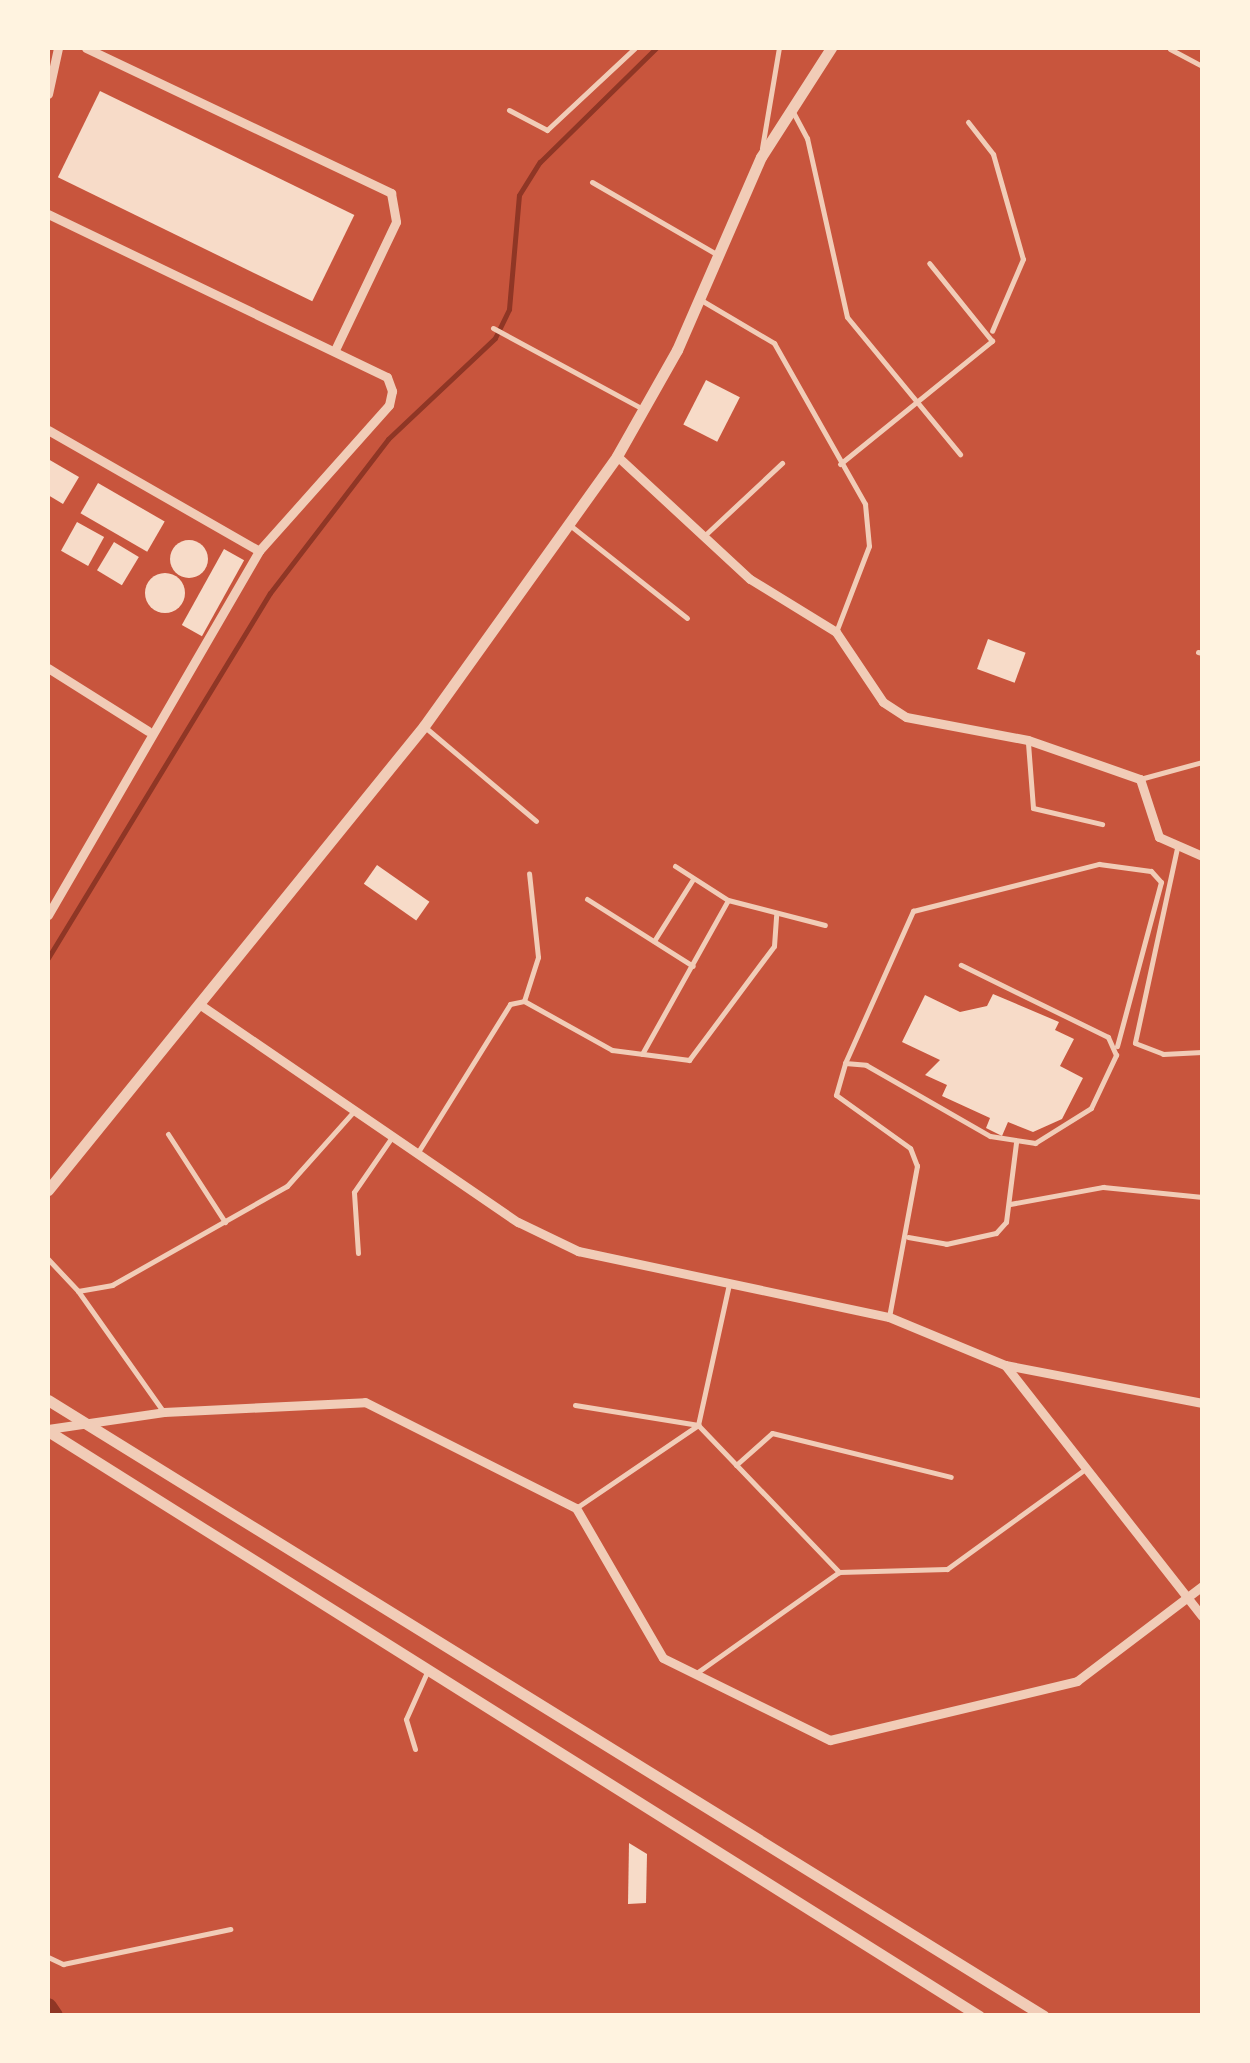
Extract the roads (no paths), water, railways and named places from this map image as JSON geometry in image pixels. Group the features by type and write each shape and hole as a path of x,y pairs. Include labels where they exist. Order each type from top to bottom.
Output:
{"street":[{"path":"48,94 58,48"},
{"path":"86,48 391,194 396,222 335,350"},
{"path":"48,1190 202,1006 424,726 617,456 699,299 761,157 831,48"},
{"path":"48,214 387,377 389,405 259,551 148,731 48,913"},
{"path":"48,430 259,551"},
{"path":"617,456 750,580 836,632 883,702 906,717 1028,740 1140,780 1160,837 1202,856"},
{"path":"48,668 148,731"},
{"path":"202,1006 416,1154 578,1251 889,1317 1005,1365 1202,1403"},
{"path":"1005,1365 1202,1616"},
{"path":"48,1400 1044,2016"},
{"path":"48,1430 84,1421 164,1412 365,1402 576,1508 639,1626 662,1658 830,1740 1076,1681 1202,1586"},
{"path":"48,1430 979,2016"}],"lane":[{"path":"509,110 548,130 634,48"},
{"path":"761,157 778,48"},
{"path":"1170,48 1202,66"},
{"path":"792,111 808,138 846,318 916,408 960,454"},
{"path":"840,464 987,350 1022,259 993,154 968,122"},
{"path":"592,182 718,256"},
{"path":"929,263 992,332"},
{"path":"699,299 774,343 873,526 836,632"},
{"path":"493,328 644,410"},
{"path":"704,536 782,463"},
{"path":"569,524 687,618"},
{"path":"424,726 536,822"},
{"path":"1028,740 1032,808 1102,824"},
{"path":"1140,780 1202,762"},
{"path":"1178,848 1135,1043 1162,1054 1202,1052"},
{"path":"845,1062 1016,1144 1068,1130 1091,1108 1116,1047 1161,882 1151,872 1099,864 913,911 845,1062 836,1095 910,1148 917,1186 889,1317"},
{"path":"674,866 728,900 825,925"},
{"path":"416,1154 497,1016 524,1001 538,957 529,873"},
{"path":"654,941 693,879"},
{"path":"587,899 693,966"},
{"path":"642,1054 728,900"},
{"path":"524,1001 612,1050 689,1060 774,946 776,915"},
{"path":"961,965 1116,1047"},
{"path":"78,1291 112,1285 287,1186 354,1111"},
{"path":"168,1134 226,1222"},
{"path":"358,1253 354,1192 392,1137"},
{"path":"908,1237 978,1240 1006,1222 1016,1144"},
{"path":"1010,1204 1103,1187 1202,1197"},
{"path":"48,1259 78,1291 164,1412"},
{"path":"576,1508 698,1425 730,1282"},
{"path":"575,1405 698,1425 839,1572"},
{"path":"736,1465 772,1432 952,1477"},
{"path":"693,1676 839,1572 947,1569 1084,1470"},
{"path":"415,1749 406,1719 428,1670"},
{"path":"48,1957 63,1964 230,1929"}],"waterway":[{"path":"48,958 270,593 388,439 495,338 509,309 519,195 540,162 656,48"},
{"path":"48,2007 54,2016"}]}
